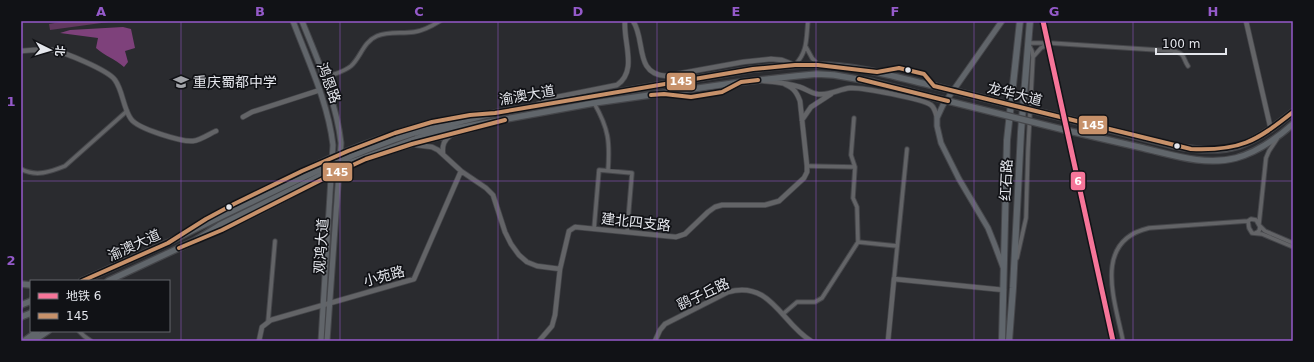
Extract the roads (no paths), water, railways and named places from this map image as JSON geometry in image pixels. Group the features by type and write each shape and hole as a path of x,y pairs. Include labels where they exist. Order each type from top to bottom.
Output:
{"highway":[{"name":"红石路","path":"1001,341 1003,331 1007,140 1020,21"},
{"name":"红石路","path":"1009,339 1021,132 1030,21"}],"main road":[{"name":"鸿恩路","path":"293,21 320,90 332,131 333,156"},
{"name":"鸿恩路","path":"302,21 325,78 337,114 341,152"},
{"path":"937,118 950,94 1002,21"},
{"name":"渝澳大道","path":"110,280 194,241 220,225 338,167 414,139 495,112 753,69 795,65 818,64 877,72 934,86"},
{"name":"渝澳大道","path":"84,280 167,243 336,161 379,144 414,139 439,132 594,104 754,81 816,74 834,75 874,82 928,96"},
{"name":"龙华大道","path":"934,86 1175,146 1211,151 1243,146 1271,130 1293,112"},
{"name":"龙华大道","path":"928,96 1189,159 1218,161 1235,158 1250,153 1264,146 1293,124"},
{"name":"红石路","path":"937,118 937,126 941,143 959,179 988,228 1004,272"},
{"name":"观鸿大道","path":"328,341 338,171 341,152"},
{"name":"观鸿大道","path":"321,341 333,156"},
{"path":"118,280 130,272"},
{"path":"24,341 37,332"},
{"path":"33,341 46,332"}],"street":[{"path":"325,78 351,66 365,45 376,37 393,33 418,32 440,21"},
{"path":"533,106 557,97 617,85 623,81 626,76 628,62 625,40 625,21"},
{"path":"633,21 638,31 644,62 650,70 660,76 743,62 771,59 782,60 795,65 802,56 806,47 808,21"},
{"path":"1246,21 1271,130"},
{"path":"1014,269 1026,218 1033,57 1028,43 1050,43 1180,52 1184,56 1188,66"},
{"path":"1033,57 1041,48 1050,43"},
{"path":"806,47 812,58 818,64"},
{"path":"21,51 40,49 61,53 107,73 118,86 132,121 142,128 186,142 196,141 216,131"},
{"path":"754,81 782,83 804,88 818,94 833,93"},
{"path":"782,83 796,91 800,100 807,166 855,167"},
{"path":"802,120 811,107 833,93 852,88 869,89 922,101 931,105 935,110 937,118"},
{"path":"242,117 252,112 320,90"},
{"path":"594,104 607,131 609,152 608,171"},
{"path":"21,169 40,174 52,172 65,166 127,111"},
{"path":"167,243 211,217 341,152 413,127 452,117 475,113 495,112"},
{"path":"783,314 797,302 815,302 822,298 858,242 857,207 853,198 855,167 851,155 854,118"},
{"path":"194,241 222,230 331,174 414,139 452,134 475,129 496,121"},
{"path":"443,154 444,143 452,134"},
{"path":"1256,233 1259,231 1266,158 1281,134"},
{"path":"414,139 443,154 461,171 486,188 493,195 505,232 511,244 527,262 537,266 560,269"},
{"path":"361,145 358,148 358,154 361,158 366,159"},
{"path":"888,341 907,149"},
{"name":"建北四支路","path":"539,341 552,326 555,315 560,269 569,231 575,227 676,237 685,234 715,207 722,205 765,205 779,201 804,178 807,172 807,166"},
{"path":"594,229 599,170 632,173 627,232"},
{"name":"小苑路","path":"268,322 275,318 324,305 330,302 414,280 461,171"},
{"path":"1123,341 1111,275 1115,253 1126,237 1134,232 1149,228 1248,222 1254,219 1265,231 1293,243"},
{"path":"1248,222 1250,231 1264,234 1293,247"},
{"path":"259,341 261,331 268,322 275,241"},
{"path":"858,242 897,246"},
{"path":"894,279 1004,290"},
{"name":"鹞子丘路","path":"655,341 660,330 665,324 728,292 738,289 747,289 768,299 802,335"},
{"path":"80,332 92,341"},
{"path":"802,335 804,341"},
{"path":"802,335 811,341"}],"metro line":[{"name":"6","path":"1043,21 1113,341"}],"place":[{"name":"重庆蜀都中学","path":"181,82"}]}
